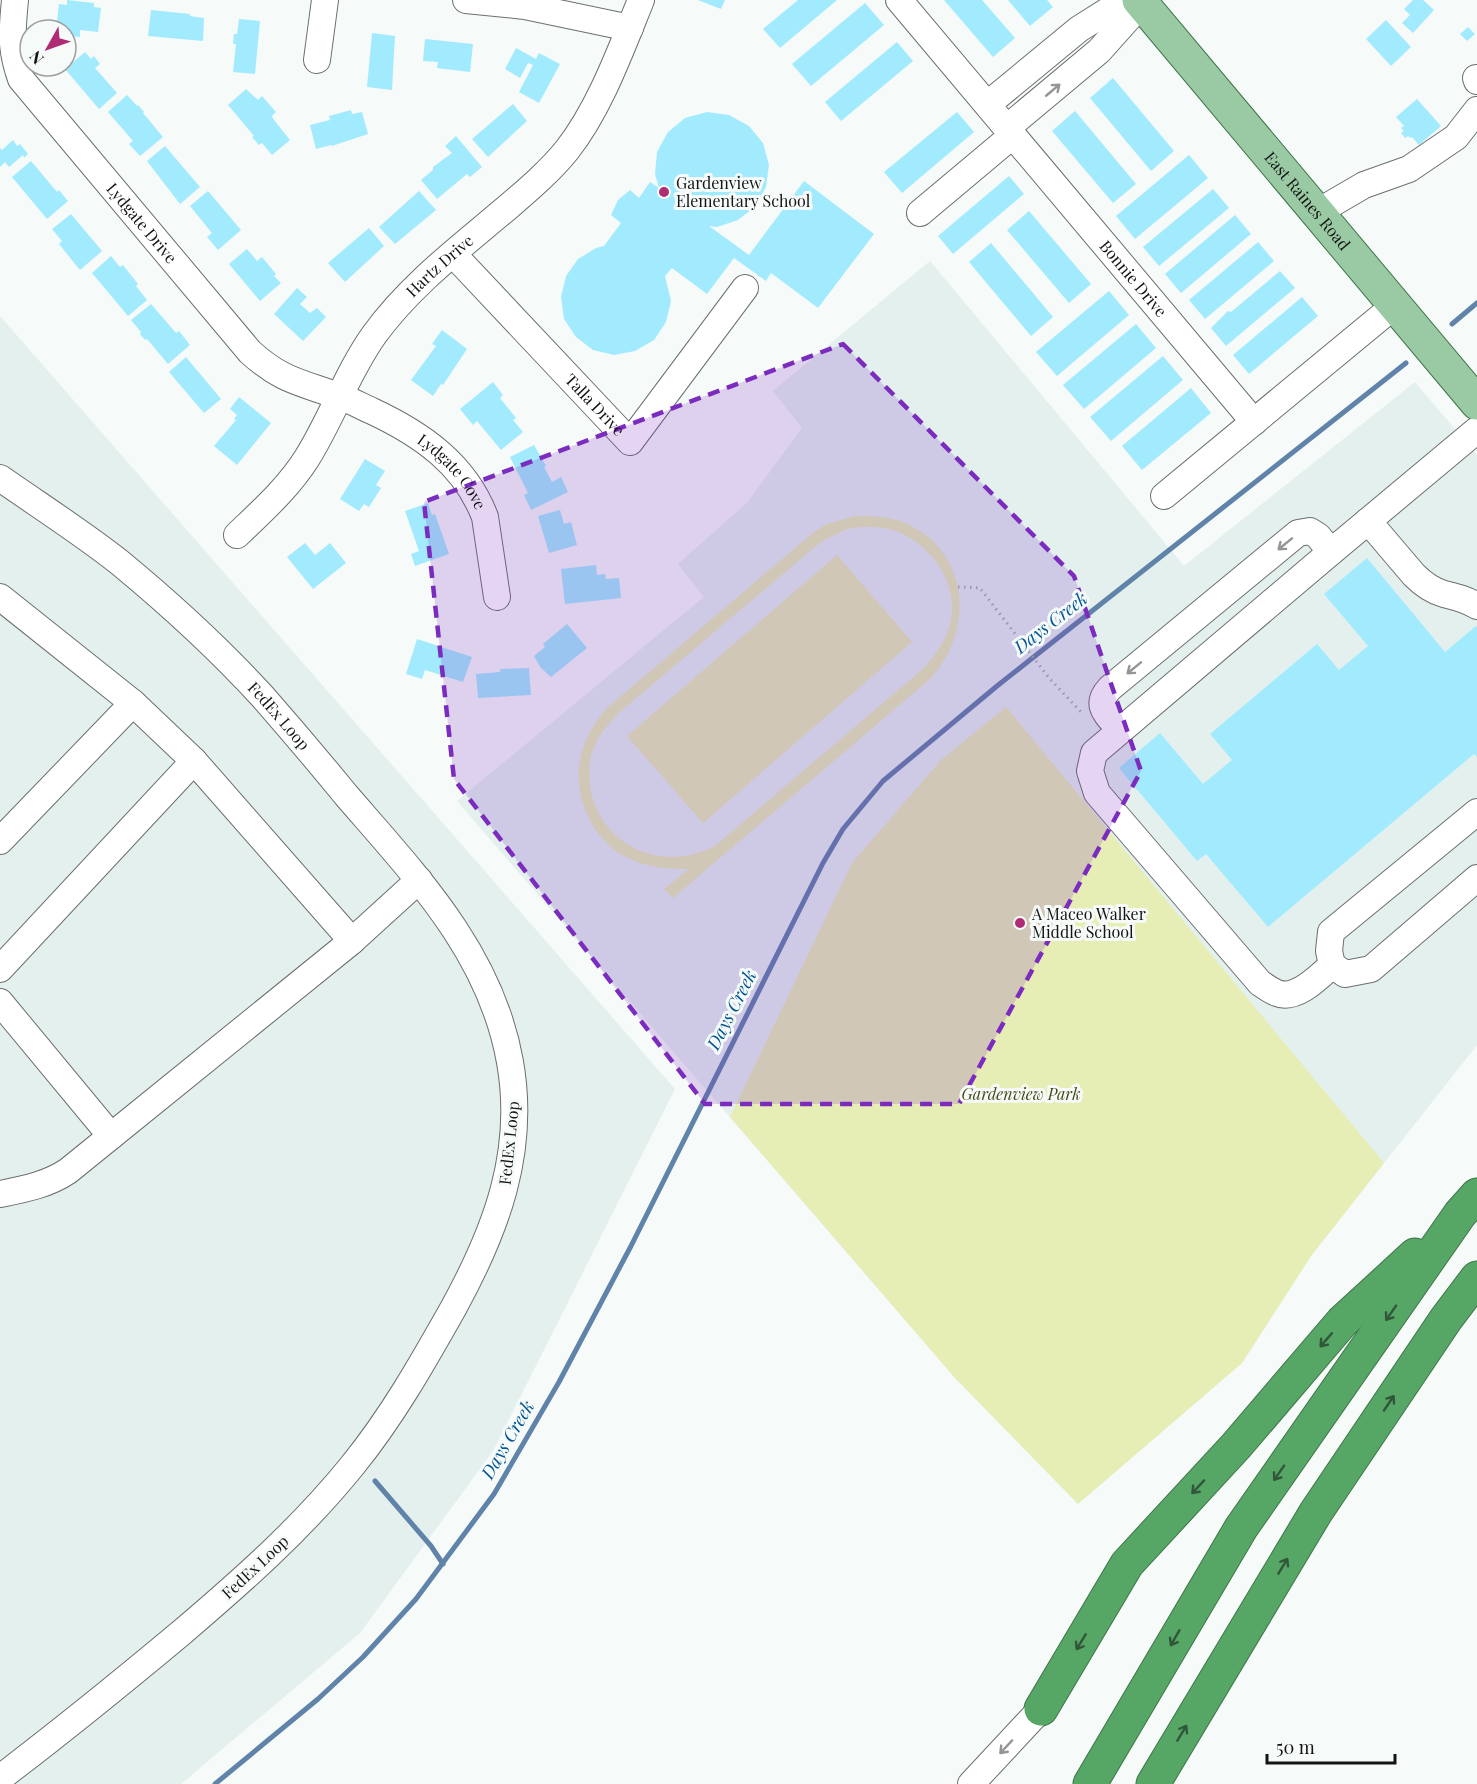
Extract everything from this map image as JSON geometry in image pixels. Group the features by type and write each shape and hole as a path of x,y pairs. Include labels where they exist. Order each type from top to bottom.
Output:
{"highway":[{"path":"1041,1709 1127,1564 1236,1446 1342,1322 1469,1204"},
{"path":"1090,1784 1241,1528 1469,1204"},
{"path":"1153,1784 1316,1512 1446,1319 1477,1278"}],"main road":[{"name":"East Raines Road","path":"1135,1 1477,403"}],"street":[{"name":"Lydgate Drive","path":"15,0 11,35 12,52 21,79 30,91 250,352 270,369 294,382 340,396"},
{"path":"317,60 324,0"},
{"path":"466,0 525,6 630,28"},
{"name":"Hartz Drive","path":"237,535 293,478 319,438 374,335 407,296 534,184 566,151 594,107 641,0"},
{"name":"Bonnie Drive","path":"899,0 1254,422"},
{"path":"988,104 1079,29 1135,1"},
{"path":"920,213 1099,51 1135,1"},
{"path":"1316,213 1364,185 1409,169 1456,137 1477,110"},
{"name":"Talla Drive","path":"453,255 630,442 746,288"},
{"path":"1164,496 1394,306"},
{"name":"Lydgate Cove","path":"340,396 418,435 462,474 481,504 485,517 496,597"},
{"path":"1332,965 1295,993 1279,994 1260,983 1097,793 1090,771 1094,753 1477,430"},
{"name":"FedEx Loop","path":"0,478 115,559 198,632 261,695 419,880 454,925 476,962 492,999 510,1060 514,1094 511,1150 501,1203 488,1238 463,1290 407,1389 381,1427 330,1493 248,1576 83,1715 0,1778"},
{"path":"1368,520 1423,583 1443,594 1462,597 1477,606"},
{"path":"1114,735 1101,702 1104,694 1110,688 1298,533 1310,531 1318,536 1331,552"},
{"path":"0,597 133,703 194,761 352,941"},
{"path":"0,841 133,703"},
{"path":"0,969 194,761"},
{"path":"1477,812 1331,932 1329,951 1332,965 1345,974 1371,969 1477,878"},
{"path":"0,1194 54,1180 352,941 419,880"},
{"path":"0,1002 111,1136"},
{"path":"971,1784 1041,1709"}],"path":[{"path":"958,587 980,588 1049,678 1114,735"}],"highlighted area":[{"path":"843,344 1074,576 1141,771 959,1104 705,1104 454,779 424,502"}],"shaded area":[{"name":"A Maceo Walker Middle School","path":"930,261 1184,566 1415,382 1477,455 1477,1045 1311,1256 1242,1363 1078,1504 955,1378 457,801 704,597 678,564 747,503 802,428 773,391"},
{"path":"0,316 675,1089 493,1451 360,1633 181,1784 0,1784"}],"green space":[{"path":"855,516 893,519 927,536 943,552 953,572 959,594 959,616 954,638 945,660 930,679 673,898 664,889 689,869 659,867 630,859 604,841 595,828 587,814 579,783 579,767 584,745 592,728 607,708 814,532 827,524","holes":["885,528 901,533 923,548 941,569 951,593 952,615 948,632 935,655 924,668 715,846 691,855 668,857 645,853 626,843 609,828 597,809 590,787 590,761 597,740 606,728 621,711 822,541 847,529"]},
{"path":"837,555 912,642 703,823 627,736"},
{"name":"Gardenview Park","path":"1006,707 1384,1163 1311,1256 1242,1363 1078,1504 955,1378 730,1117 852,863 941,760"}],"building":[{"path":"67,0 94,3 94,7 101,8 98,32 80,30 80,37 78,37 78,18 57,18 59,4 67,5"},
{"path":"698,0 725,0 721,9"},
{"path":"798,0 837,0 780,48 763,29"},
{"path":"944,0 982,0 1015,38 993,57"},
{"path":"1008,0 1047,0 1053,7 1030,26"},
{"path":"1413,0 1423,0 1434,10 1413,33 1402,23 1410,15 1404,9"},
{"path":"865,3 884,25 811,86 792,64"},
{"path":"151,10 190,14 190,16 204,18 203,41 148,36"},
{"path":"239,19 260,21 255,74 233,72 236,44 233,44 234,34 237,34"},
{"path":"1386,20 1411,47 1391,66 1366,39"},
{"path":"1468,27 1475,34 1467,41 1460,34"},
{"path":"372,33 395,36 392,90 367,87"},
{"path":"425,39 473,44 470,72 437,68 438,62 423,61"},
{"path":"897,42 913,61 841,121 825,102"},
{"path":"516,48 536,59 539,53 560,64 539,103 519,92 533,65 528,63 520,78 505,69"},
{"path":"85,52 91,59 94,56 100,64 95,68 117,93 99,109 73,78 78,78 78,58"},
{"path":"1113,78 1174,151 1151,171 1090,98"},
{"path":"246,89 258,100 262,96 276,112 272,116 274,120 290,140 272,155 262,143 259,145 228,105"},
{"path":"127,95 144,112 163,137 140,156 129,144 133,141 108,112"},
{"path":"1417,99 1441,126 1419,145 1412,137 1405,138 1401,133 1404,131 1401,128 1404,126 1396,117"},
{"path":"513,104 527,121 488,157 472,139"},
{"path":"351,110 352,114 362,112 368,134 316,149 310,125 330,120 329,116"},
{"path":"1075,111 1136,184 1113,203 1052,131"},
{"path":"707,112 729,115 749,126 763,143 769,165 766,187 756,206 738,220 717,227 709,226 749,255 804,181 874,234 818,308 771,273 766,281 734,258 707,294 672,268 665,276 671,301 666,322 654,340 635,351 614,355 593,350 576,337 564,319 561,297 566,276 578,259 604,246 621,223 611,215 618,200 630,190 639,198 650,182 659,188 655,174 657,152 668,132 685,118"},
{"path":"957,112 974,132 902,193 884,172"},
{"path":"456,136 482,167 470,177 467,174 437,199 421,180 433,170 433,167 452,153 445,146"},
{"path":"13,140 17,146 20,144 28,154 24,158 23,155 9,167 5,162 0,167 0,148 2,150"},
{"path":"165,146 200,187 180,204 147,161"},
{"path":"1189,155 1208,178 1135,239 1116,216"},
{"path":"31,161 57,192 59,190 68,201 47,219 12,177"},
{"path":"1009,176 1024,194 953,254 938,236"},
{"path":"1213,189 1229,208 1159,266 1143,247"},
{"path":"208,191 241,230 218,250 207,237 212,233 190,206"},
{"path":"419,191 436,210 395,244 379,227"},
{"path":"1029,211 1091,284 1069,303 1007,230"},
{"path":"71,214 102,251 80,270 59,244 62,241 52,229"},
{"path":"1235,215 1251,234 1181,293 1165,274"},
{"path":"369,228 384,246 345,282 328,263"},
{"path":"1258,242 1274,261 1205,319 1189,300"},
{"path":"991,243 1053,317 1031,336 969,262"},
{"path":"247,249 257,261 262,257 281,283 260,301 229,264"},
{"path":"111,256 120,267 123,265 147,300 128,316 92,273"},
{"path":"1280,271 1295,288 1226,346 1211,328 1228,311 1231,312"},
{"path":"297,288 307,297 300,304 310,313 317,308 326,317 303,341 274,314"},
{"path":"1109,291 1129,315 1057,376 1036,352"},
{"path":"1302,297 1318,316 1249,374 1233,355"},
{"path":"151,304 176,333 179,331 190,345 168,364 147,339 145,340 131,320"},
{"path":"1136,324 1156,348 1084,409 1063,385"},
{"path":"442,330 467,349 433,396 411,380 436,346 432,344"},
{"path":"1163,356 1183,380 1111,441 1090,417"},
{"path":"186,357 221,399 204,413 169,372"},
{"path":"493,382 503,395 500,398 516,418 513,420 523,432 501,450 477,421 473,425 460,409"},
{"path":"1191,388 1211,413 1142,470 1122,446"},
{"path":"239,397 271,423 237,465 214,446 236,420 234,419 237,415 230,409"},
{"path":"534,445 552,482 561,477 568,492 531,510 524,495 528,493 510,457"},
{"path":"365,459 385,471 376,485 381,488 369,507 364,504 359,511 340,499"},
{"path":"428,503 432,515 435,514 449,554 415,566 411,554 419,551 405,511"},
{"path":"560,510 564,524 571,522 577,545 549,553 538,516"},
{"path":"305,543 315,555 330,543 346,563 313,589 287,557"},
{"path":"1367,558 1445,652 1477,627 1477,757 1474,754 1268,927 1206,854 1197,861 1119,768 1160,733 1203,784 1232,760 1210,734 1317,644 1339,670 1368,646 1324,594"},
{"path":"596,565 597,575 605,574 606,579 619,578 621,598 565,604 561,569"},
{"path":"567,624 587,648 551,677 541,668 534,656 545,647 543,644"},
{"path":"417,639 472,657 463,682 425,670 422,679 406,674"},
{"path":"529,668 531,695 478,698 476,674 500,672 500,669"}],"waterway":[{"name":"Days Creek","path":"1452,324 1477,303"},
{"name":"Days Creek","path":"215,1784 318,1699 363,1657 416,1599 494,1494 559,1382 631,1246 823,863 843,829 883,781 997,686 1406,363"},
{"path":"375,1481 431,1546 443,1564"}],"place":[{"name":"Gardenview Elementary School","path":"664,192"},
{"name":"A Maceo Walker Middle School","path":"1020,923"}]}
